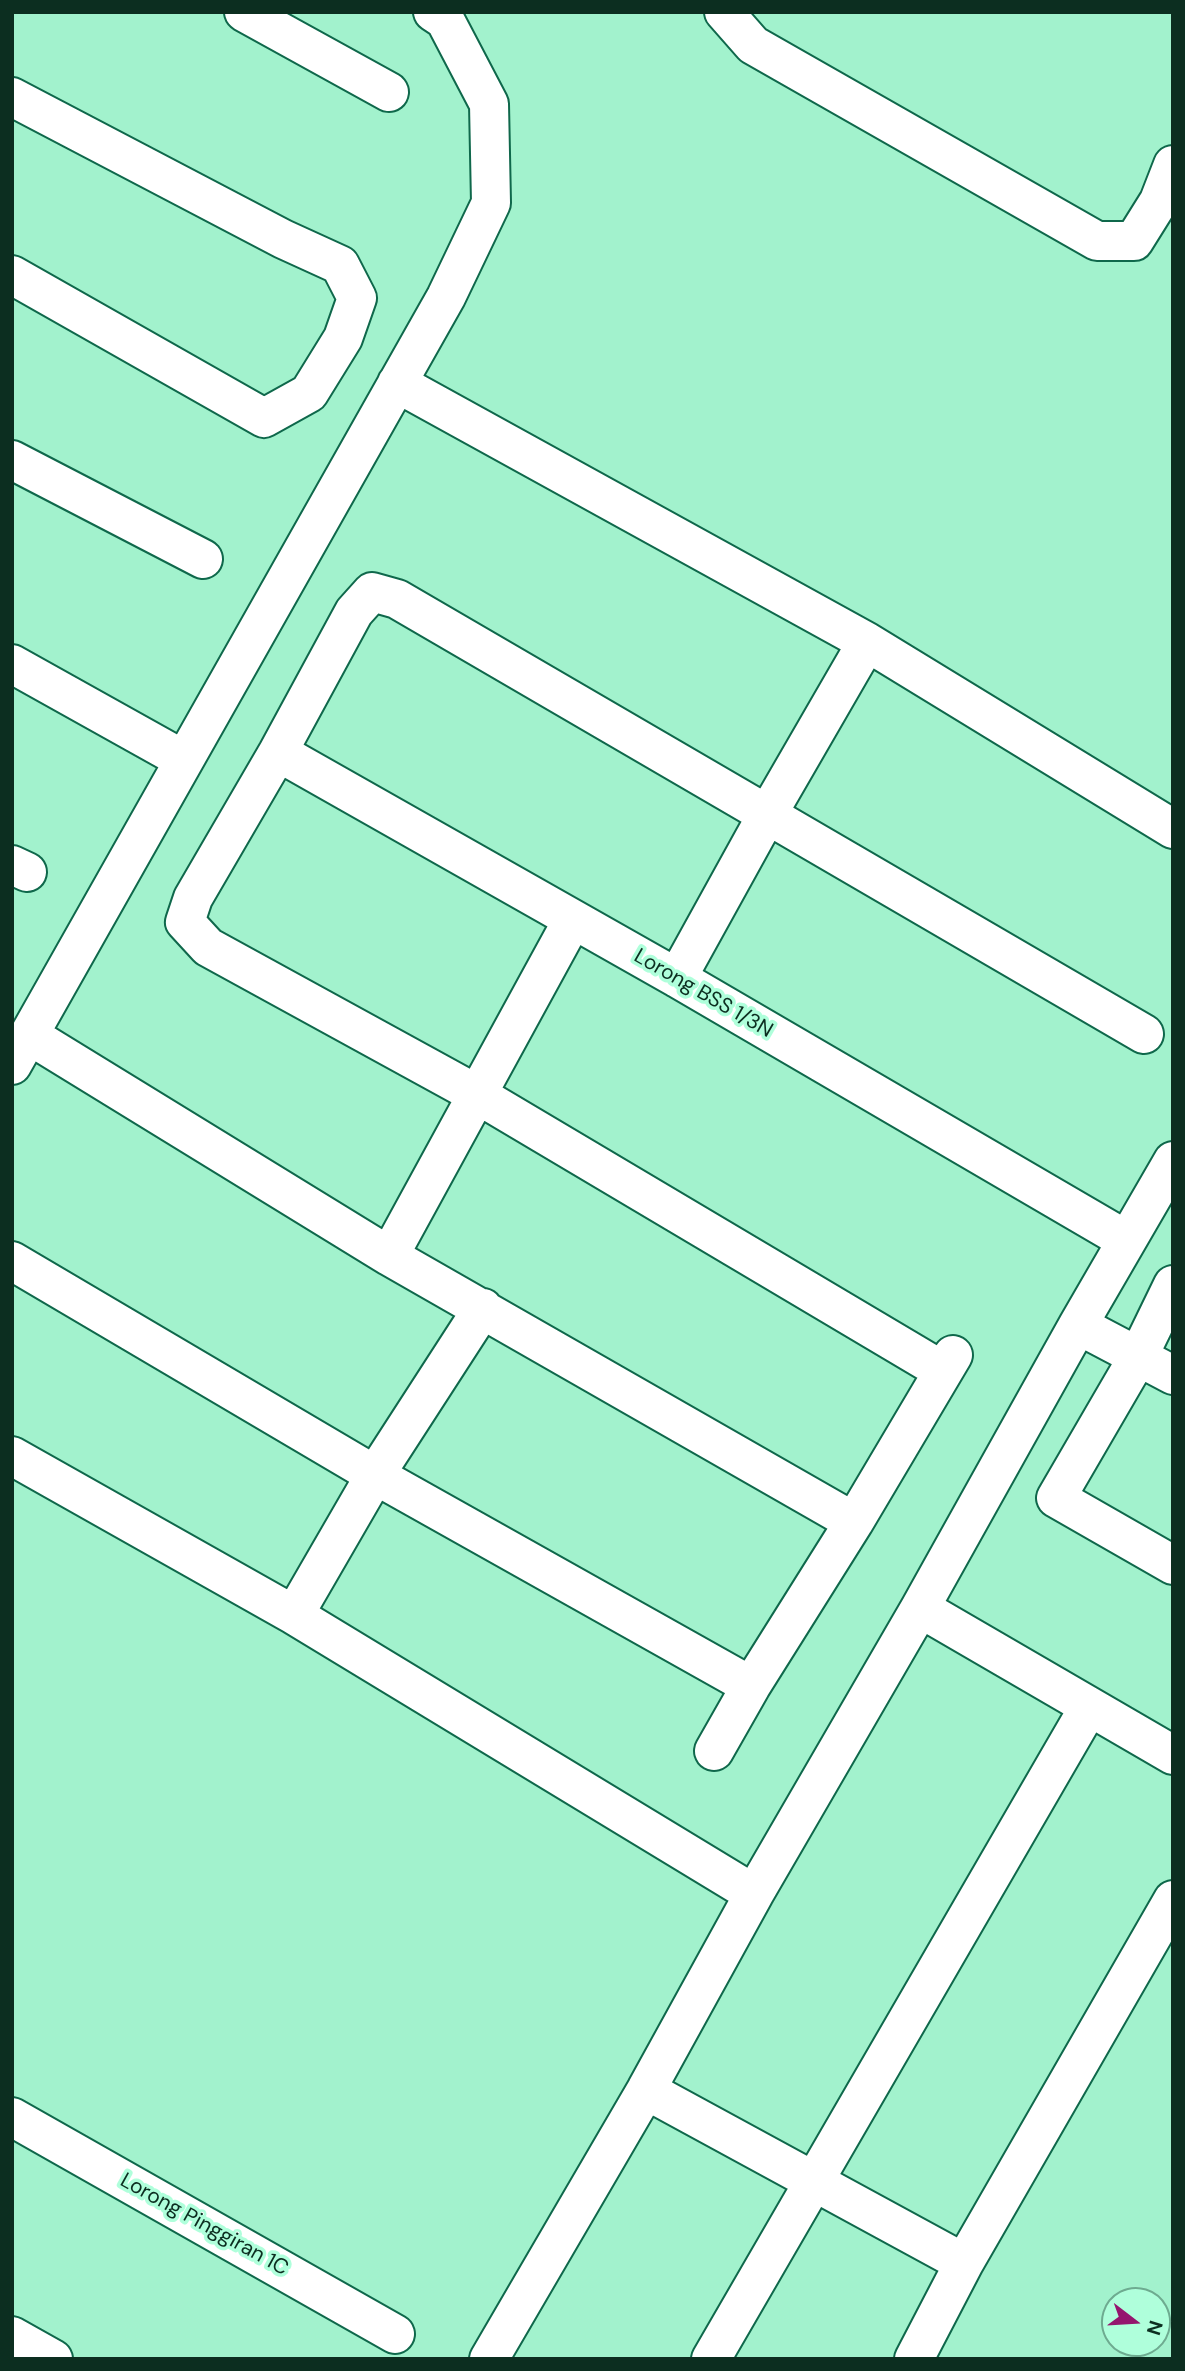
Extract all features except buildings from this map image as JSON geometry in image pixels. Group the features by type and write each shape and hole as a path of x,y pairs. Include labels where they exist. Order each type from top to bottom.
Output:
{"street":[{"path":"244,12 389,92"},
{"path":"433,12 445,20 489,104 491,203 446,297 17,1054 483,1308 854,1522"},
{"path":"724,12 753,45 1097,241 1134,241 1159,201 1173,165"},
{"path":"12,97 283,239 340,265 357,298 343,338 309,393 264,418 12,275"},
{"path":"397,383 867,642 1173,829"},
{"path":"12,460 203,559"},
{"path":"714,1751 948,1363 478,1095 208,947 185,922 193,898 354,612 372,592 397,599 1144,1034"},
{"path":"677,978 867,642"},
{"path":"12,664 184,760"},
{"name":"Lorong BSS 1/3N","path":"278,751 677,978 1126,1240"},
{"path":"389,1256 572,920"},
{"path":"489,2359 646,2090 754,1894 1173,1161"},
{"path":"12,1261 375,1475 751,1686"},
{"path":"1173,1285 1138,1357 1056,1498 1173,1565"},
{"path":"293,1615 375,1475 483,1308"},
{"path":"1078,1325 1173,1375"},
{"path":"12,1456 293,1615 754,1894"},
{"path":"919,1608 1173,1755"},
{"path":"711,2359 1089,1707"},
{"path":"914,2359 964,2263 1173,1900"},
{"path":"646,2090 964,2263"},
{"name":"Lorong Pinggiran 1C","path":"12,2117 395,2334"},
{"path":"12,2336 53,2359"}]}
